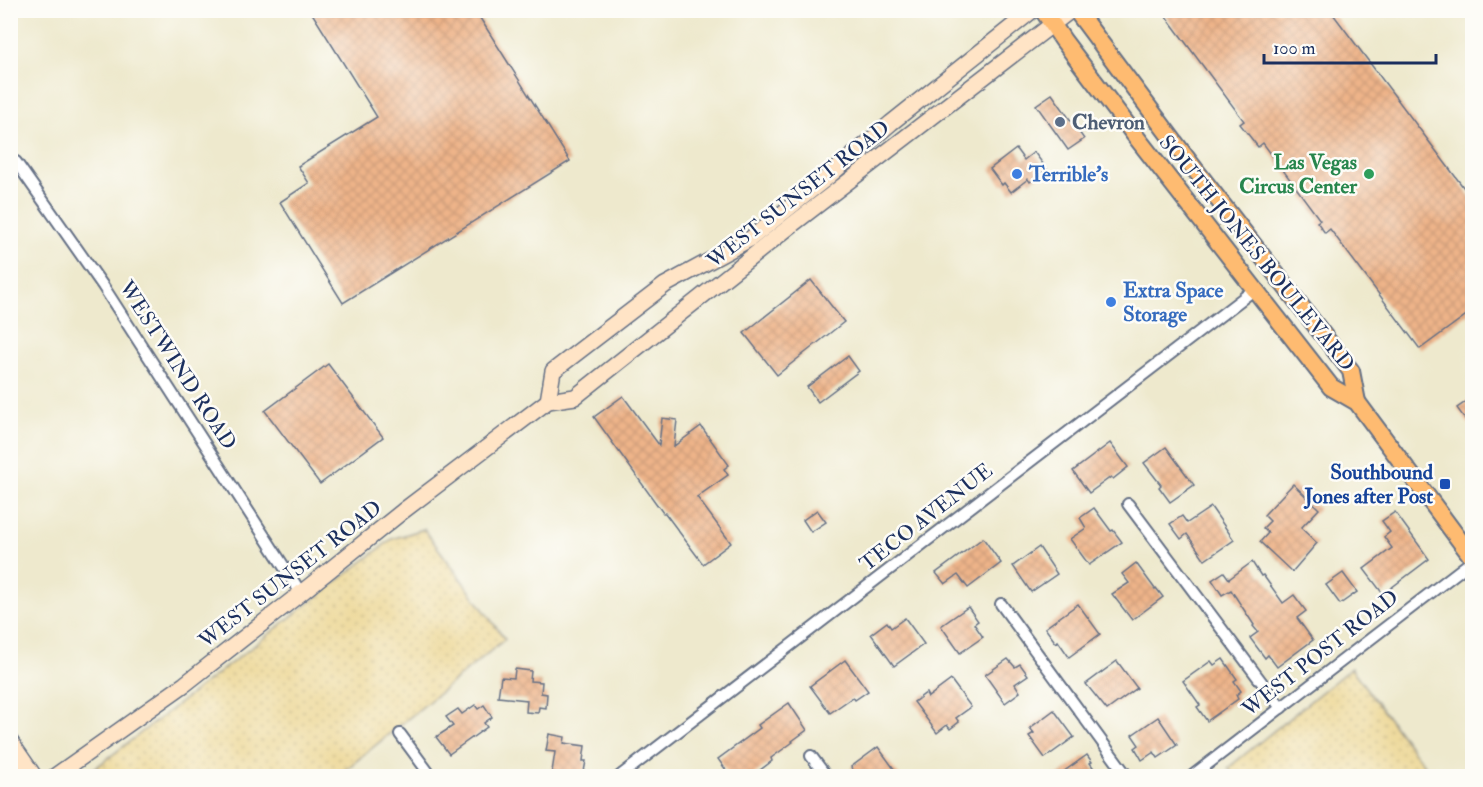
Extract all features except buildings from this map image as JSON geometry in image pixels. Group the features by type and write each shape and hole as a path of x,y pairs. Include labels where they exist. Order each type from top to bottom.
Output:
{"main road":[{"name":"WEST SUNSET ROAD","path":"548,401 553,371 665,285 750,240 891,123 1033,10"},
{"name":"WEST SUNSET ROAD","path":"55,777 185,684 403,511 548,401 575,398 1048,17 1073,10"},
{"name":"SOUTH JONES BOULEVARD","path":"1073,10 1351,371 1357,402"},
{"name":"SOUTH JONES BOULEVARD","path":"1048,17 1137,138 1331,387 1357,402 1473,559"},
{"path":"10,741 34,777"}],"street":[{"name":"WESTWIND ROAD","path":"16,162 103,286 301,593"},
{"name":"TECO AVENUE","path":"620,777 1256,289"},
{"path":"1128,504 1281,708"},
{"name":"WEST POST ROAD","path":"1192,777 1473,559"},
{"path":"1001,604 1127,777"},
{"path":"400,734 431,777"},
{"path":"811,756 826,777"}],"sand":[{"path":"424,529 505,639 338,776 85,776 392,539"},
{"path":"1351,668 1432,776 1235,776 1228,768"}],"place":[{"name":"Chevron","path":"1060,122"},
{"name":"Terrible's","path":"1017,174"},
{"name":"Las Vegas Circus Center","path":"1369,174"},
{"name":"Extra Space Storage","path":"1111,302"},
{"name":"Southbound Jones after Post","path":"1445,484"}]}
